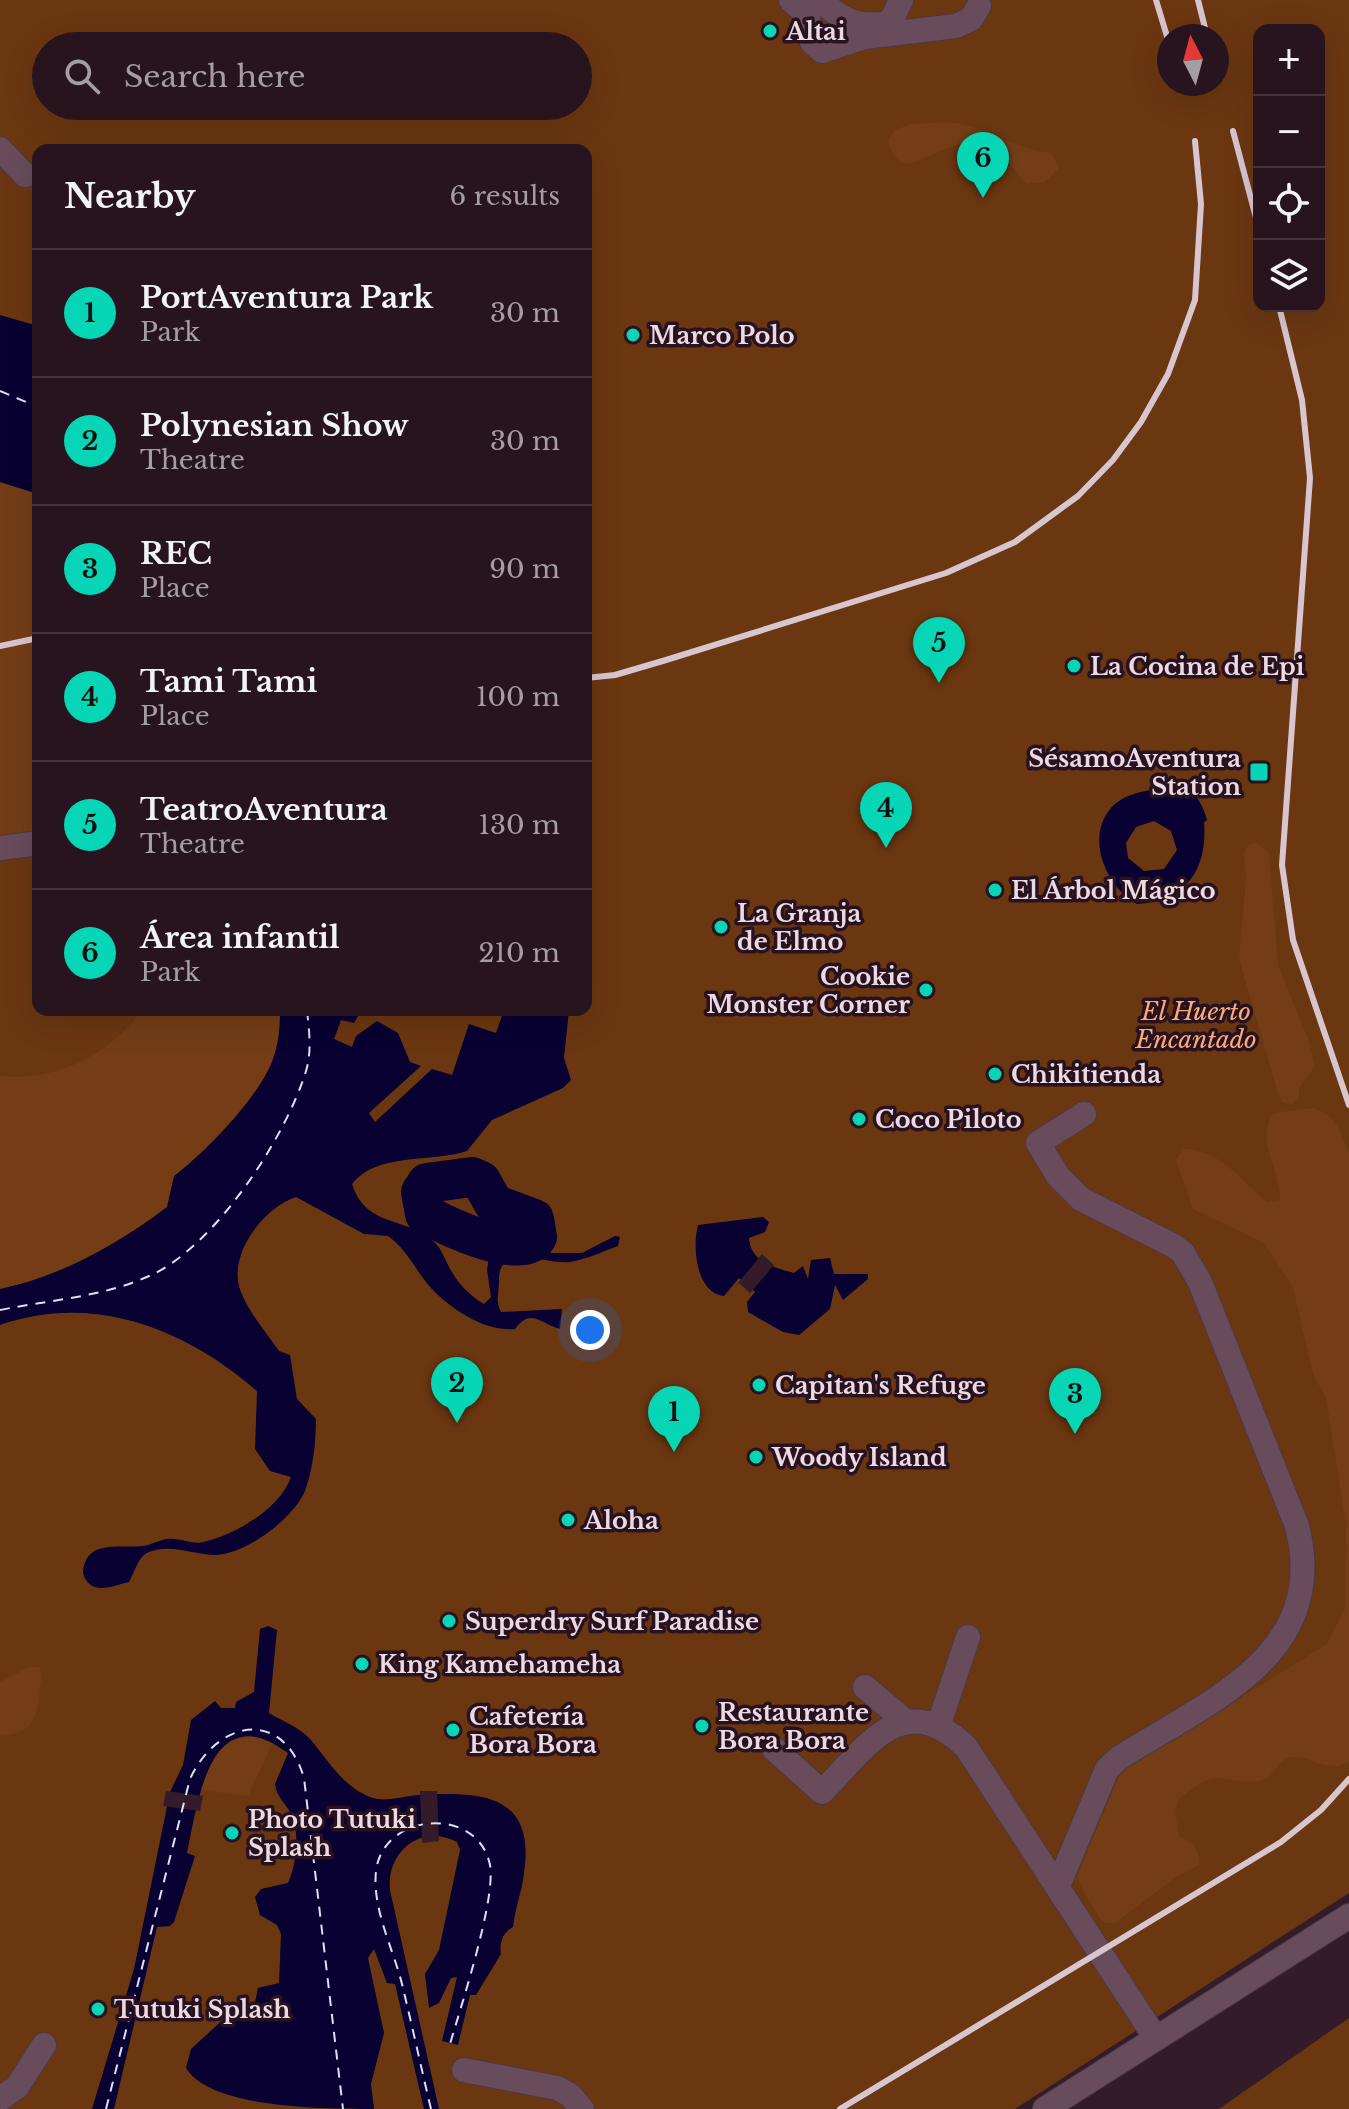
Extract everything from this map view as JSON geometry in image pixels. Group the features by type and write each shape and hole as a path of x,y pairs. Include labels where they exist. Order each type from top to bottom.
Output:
{"lane":[{"path":"791,0 807,15 814,47 822,51 864,37 956,26 971,19 981,3"},
{"path":"820,0 835,14 857,25 960,16 981,3"},
{"path":"890,23 901,0"},
{"path":"0,149 25,175"},
{"path":"0,848 32,844"},
{"path":"1058,1886 1107,1769 1119,1758 1245,1679 1268,1658 1286,1635 1301,1600 1305,1568 1297,1526 1200,1282 1183,1253 1081,1199 1058,1176 1038,1143 1084,1114"},
{"path":"938,1727 968,1637"},
{"path":"865,1687 905,1721"},
{"path":"774,1749 822,1792 889,1725 905,1721 938,1727 966,1747 1155,2037"},
{"path":"1045,2109 1349,1916"},
{"path":"0,2099 17,2087 44,2045"},
{"path":"464,2070 557,2088 570,2095 582,2109"}],"green space":[{"name":"El Huerto Encantado","path":"0,0 1349,0 1349,1893 1015,2109 0,2109"},
{"path":"1349,2018 1349,2109 1219,2109"}],"shaded area":[{"path":"947,122 1051,153 1059,168 1045,182 1026,184 993,144 961,144 909,164 897,159 892,152 888,140 895,130 911,124"},
{"path":"0,315 32,324 32,492 0,482"},
{"path":"0,482 32,492 32,857 0,861"},
{"path":"1176,787 1197,798 1203,808 1207,820 1204,822 1202,855 1190,880 1180,889 1154,902 1137,904 1116,886 1108,874 1100,847 1103,820 1117,802 1125,798 1141,792","holes":["1154,821 1171,831 1177,850 1164,869 1144,871 1128,858 1126,843 1136,827"]},
{"path":"1257,843 1269,853 1278,965 1309,1041 1315,1066 1299,1088 1299,1098 1292,1104 1283,1103 1279,1096 1239,959 1246,879 1244,852 1249,844"},
{"path":"137,1016 280,1016 277,1047 257,1090 231,1122 174,1176 167,1207 88,1258 45,1277 0,1289 0,1076 21,1077 61,1070 97,1052"},
{"path":"280,1016 358,1016 354,1023 341,1020 334,1039 352,1047 356,1036 377,1021 398,1033 410,1062 421,1066 369,1113 375,1122 432,1069 452,1075 469,1024 496,1033 502,1016 568,1016 564,1058 571,1080 563,1088 492,1120 467,1151 375,1167 352,1184 366,1208 434,1242 458,1281 484,1304 491,1297 487,1270 489,1257 509,1253 582,1253 615,1236 620,1237 618,1246 570,1262 514,1258 506,1262 499,1281 501,1312 562,1309 560,1329 531,1318 515,1329 504,1329 481,1323 449,1305 388,1236 364,1234 296,1197 271,1211 250,1235 243,1249 238,1278 244,1300 253,1315 279,1351 290,1355 297,1399 316,1419 314,1455 305,1491 279,1523 241,1549 216,1555 174,1549 149,1552 142,1557 129,1582 96,1587 86,1580 83,1573 85,1562 97,1550 143,1546 167,1539 199,1543 230,1533 267,1510 291,1477 270,1471 255,1449 257,1391 200,1350 137,1322 104,1315 70,1313 35,1316 0,1325 0,1289 45,1276 88,1257 167,1207 174,1176 231,1122 257,1090 273,1059"},
{"path":"1313,1108 1332,1119 1349,1152 1349,1761 1329,1766 1290,1757 1261,1781 1217,1778 1197,1785 1180,1798 1175,1810 1179,1836 1195,1847 1199,1865 1176,1877 1114,1924 1102,1922 1076,1878 1119,1776 1327,1644 1345,1609 1346,1525 1326,1398 1313,1374 1293,1287 1264,1243 1193,1209 1176,1160 1184,1149 1208,1154 1267,1202 1280,1200 1268,1145 1268,1124 1273,1113"},
{"path":"763,1217 769,1222 765,1232 749,1238 754,1253 765,1263 794,1273 803,1266 808,1279 811,1260 830,1258 834,1274 868,1274 868,1279 843,1300 835,1285 830,1309 799,1335 783,1332 748,1312 747,1302 755,1292 739,1278 724,1296 707,1287 698,1268 698,1225"},
{"path":"268,1626 277,1630 269,1713 306,1735 351,1786 370,1797 382,1799 441,1794 482,1797 499,1803 512,1813 521,1827 525,1847 523,1880 513,1927 504,1935 501,1954 476,1995 470,1995 458,2045 442,2041 457,1977 451,1978 439,2003 429,2008 425,1974 439,1950 460,1850 457,1842 431,1836 408,1845 400,1853 390,1876 390,1890 439,2109 424,2109 395,1984 387,1983 374,1949 368,1958 384,2033 371,2084 374,2109 271,2104 219,2092 199,2082 186,2068 191,2049 227,2016 254,2007 258,1988 279,1983 281,1934 277,1925 260,1915 255,1897 261,1889 288,1883 295,1858 293,1820 275,1784 288,1753 262,1739 241,1737 225,1745 212,1762 203,1783 187,1853 195,1856 174,1922 170,1926 157,1927 114,2109 92,2109 134,1969 170,1792 183,1765 191,1720 215,1701 221,1708 235,1708 236,1702 254,1692 260,1629"},
{"path":"29,1667 39,1667 42,1674 34,1717 23,1730 0,1736 0,1682"},
{"path":"253,1736 273,1742 248,1796 200,1790 207,1769 217,1753 232,1742"}],"pier":[{"path":"762,1254 774,1265 746,1298 750,1293 739,1283 734,1288"},
{"path":"166,1791 203,1796 200,1811 163,1806"},
{"path":"420,1791 437,1791 439,1841 422,1843"}],"waterway":[{"path":"472,1177 481,1181 494,1204 534,1219 537,1237 529,1244 501,1244 466,1233 425,1214 421,1192 427,1183 472,1177"}],"ferry route":[{"path":"0,391 32,404"},
{"path":"0,1310 95,1293 131,1283 174,1262 198,1241 244,1188 282,1127 306,1071 310,1040 308,1016"},
{"path":"106,2109 190,1779 216,1744 232,1734 249,1730 266,1732 281,1740 294,1755 304,1778 343,2109"},
{"path":"431,2109 402,1984 380,1914 376,1885 376,1871 382,1851 395,1837 412,1827 431,1823 451,1825 468,1832 482,1846 490,1865 483,1927 450,2044"}],"railway":[{"path":"1156,0 1163,24"},
{"path":"1198,0 1204,24"},
{"path":"1233,131 1253,206"},
{"path":"592,677 615,675 666,660 946,573 1015,542 1078,496 1113,460 1141,422 1168,374 1195,300 1201,204 1195,141"},
{"path":"1280,312 1302,400 1310,478 1282,865 1293,940 1349,1105"},
{"path":"0,646 32,639"},
{"path":"840,2109 1281,1842 1321,1810 1349,1779"}],"place":[{"name":"Altai","path":"770,31"},
{"name":"Área infantil","path":"983,198"},
{"name":"Marco Polo","path":"633,335"},
{"name":"La Cocina de Epi","path":"1074,666"},
{"name":"TeatroAventura","path":"939,683"},
{"name":"SésamoAventura Station","path":"1259,772"},
{"name":"Tami Tami","path":"886,848"},
{"name":"El Árbol Mágico","path":"995,890"},
{"name":"La Granja de Elmo","path":"721,927"},
{"name":"Cookie Monster Corner","path":"926,990"},
{"name":"Chikitienda","path":"995,1074"},
{"name":"Coco Piloto","path":"859,1119"},
{"name":"Capitan's Refuge","path":"759,1385"},
{"name":"Polynesian Show","path":"457,1423"},
{"name":"REC","path":"1075,1434"},
{"name":"PortAventura Park","path":"674,1452"},
{"name":"Woody Island","path":"756,1457"},
{"name":"Aloha","path":"568,1520"},
{"name":"Superdry Surf Paradise","path":"449,1621"},
{"name":"King Kamehameha","path":"362,1664"},
{"name":"Restaurante Bora Bora","path":"702,1726"},
{"name":"Cafetería Bora Bora","path":"453,1730"},
{"name":"Photo Tutuki Splash","path":"232,1833"},
{"name":"Tutuki Splash","path":"98,2009"}]}
